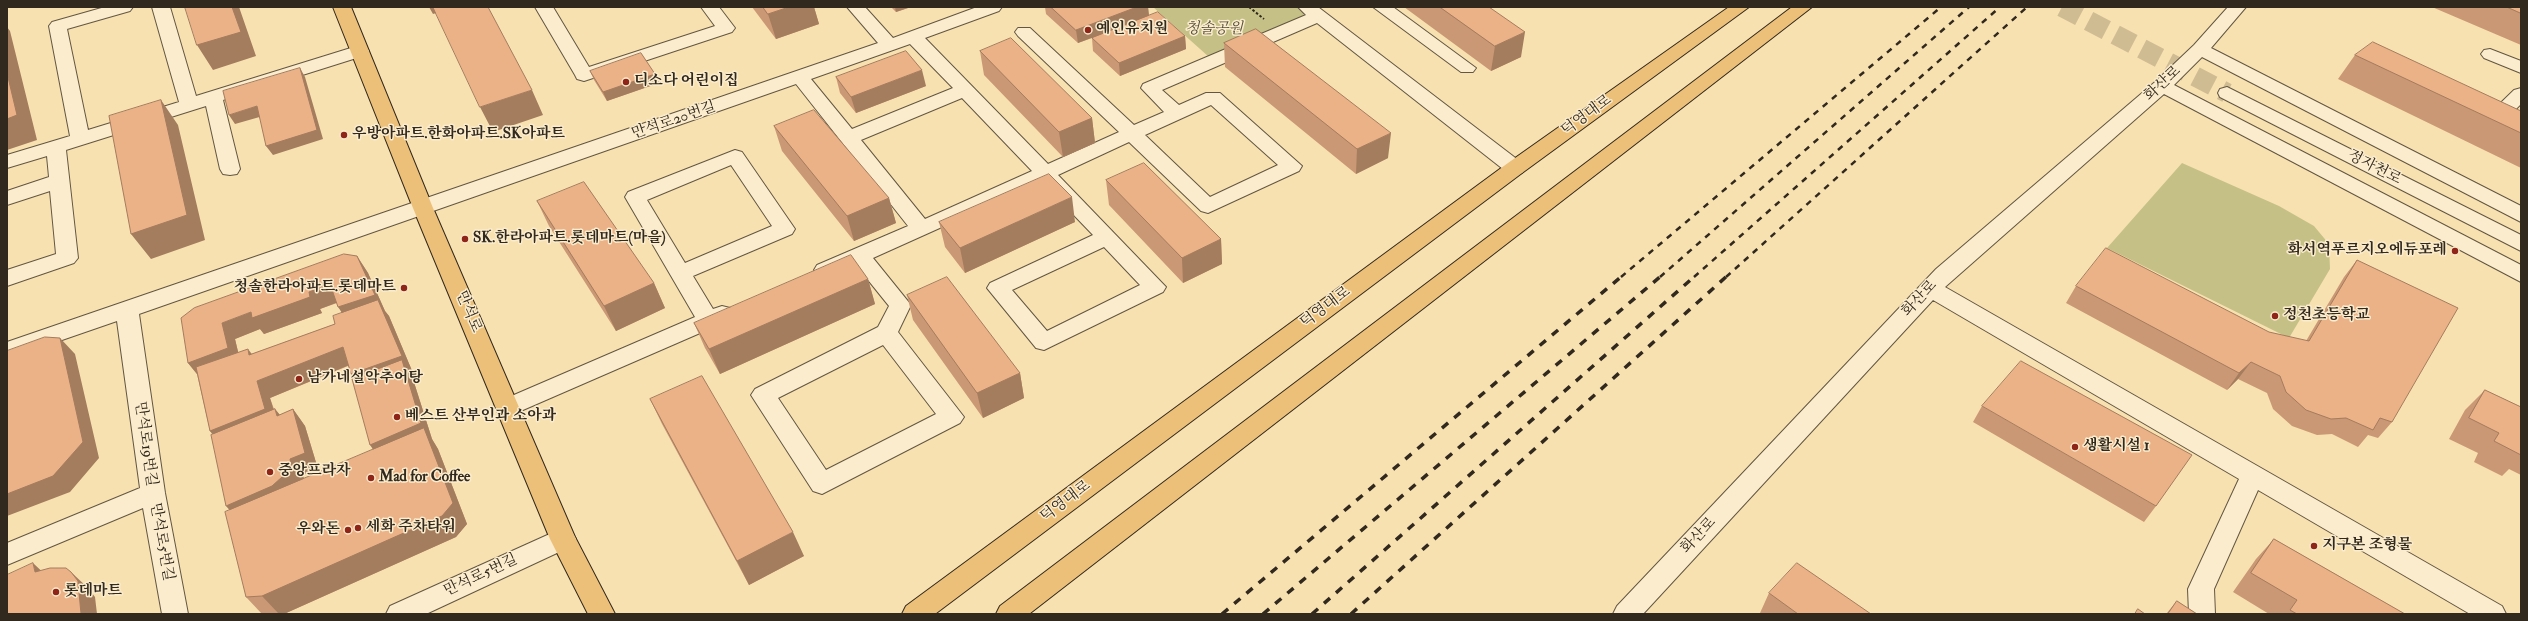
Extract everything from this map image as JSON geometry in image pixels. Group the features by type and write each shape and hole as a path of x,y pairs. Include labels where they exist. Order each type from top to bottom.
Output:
{"main road":[{"name":"만석로","path":"342,7 423,208 563,539 602,614"},
{"name":"덕영대로","path":"915,614 1514,168 1740,7"},
{"path":"1009,614 1803,7"}],"street":[{"path":"80,140 58,26 124,7"},
{"path":"161,7 188,105"},
{"path":"544,7 584,75 726,28 710,7"},
{"path":"856,7 890,45"},
{"name":"만석로20번길","path":"423,208 914,37 993,7"},
{"path":"1382,7 1468,68"},
{"name":"화산로","path":"1626,614 1930,288 2162,86 2200,49 2237,7"},
{"path":"1176,113 1150,88 1313,12 1514,168"},
{"path":"809,277 1045,173 1132,133 1176,113 1213,97 1292,166 1208,206 1132,133 1024,32"},
{"path":"914,37 1107,237 1155,287 1044,342 998,288 1107,237"},
{"path":"2200,49 2521,214"},
{"path":"7,162 360,51"},
{"path":"2490,54 2521,68"},
{"path":"800,77 921,228"},
{"path":"2162,86 2521,274"},
{"path":"849,138 965,90"},
{"name":"정자천로","path":"2227,92 2521,244"},
{"path":"2521,94 2493,120 2521,132"},
{"path":"213,98 230,169"},
{"path":"7,278 67,258 56,147"},
{"path":"680,273 785,229 735,156 635,197 680,273 708,320"},
{"path":"7,198 60,181"},
{"path":"7,351 423,208"},
{"path":"859,255 900,305 886,333 763,395 822,484 952,417 886,333"},
{"path":"1930,288 2252,476 2494,614"},
{"path":"508,407 737,307"},
{"name":"만석로19번길","path":"7,554 153,493 127,310"},
{"path":"2202,614 2201,589 2252,476"},
{"name":"만석로5번길","path":"153,493 175,614"},
{"name":"만석로5번길","path":"399,614 563,539"}],"green space":[{"name":"청솔공원","path":"1153,7 1302,7 1313,16 1209,57"},
{"path":"2182,163 2279,206 2314,226 2329,244 2330,269 2289,338 2107,248"}],"building":[{"path":"185,7 232,7 241,32 197,45"},
{"path":"433,7 488,7 532,90 480,107"},
{"path":"763,7 789,7 768,14"},
{"path":"1051,7 1137,7 1076,30"},
{"path":"1440,7 1489,7 1525,32 1495,46"},
{"path":"2507,7 2521,7 2521,13"},
{"path":"1158,12 1185,36 1119,63 1092,38"},
{"path":"1256,29 1391,133 1357,149 1224,43"},
{"path":"1011,38 1092,118 1059,132 980,51"},
{"path":"2373,42 2521,111 2521,133 2355,55"},
{"path":"906,51 922,70 851,97 836,77"},
{"path":"641,53 655,74 603,92 590,71"},
{"path":"300,68 317,130 266,146 257,106 229,115 223,91"},
{"path":"7,73 17,115 7,119"},
{"path":"161,100 187,215 131,234 109,116"},
{"path":"814,110 889,198 847,216 774,126"},
{"path":"1144,163 1221,239 1182,258 1106,180"},
{"path":"1049,174 1072,197 960,248 939,222"},
{"path":"584,182 654,283 604,306 537,201"},
{"path":"2106,248 2269,332 2309,341 2357,260 2458,308 2392,422 2380,418 2373,430 2346,418 2331,419 2306,410 2286,392 2280,376 2251,362 2239,373 2076,286"},
{"path":"344,254 357,256 375,295 338,307 330,284 309,292 310,297 252,318 251,312 222,323 228,348 188,363 181,318 194,308"},
{"path":"851,255 868,279 709,349 694,323"},
{"path":"947,277 1020,373 977,393 907,295"},
{"path":"378,300 402,356 351,374 343,347 257,381 265,409 210,431 196,367 248,349 249,355 335,324 333,316"},
{"path":"45,337 60,338 83,442 53,476 7,494 7,351"},
{"name":"베스트 산부인과 소아과","path":"402,360 421,423 370,445 352,379"},
{"name":"생활시설 1","path":"2021,361 2192,455 2156,506 1982,406"},
{"path":"702,376 793,532 737,561 650,399"},
{"path":"2485,390 2521,407 2521,455 2494,441 2499,433 2469,418"},
{"name":"중앙프라자","path":"275,409 277,416 293,409 305,453 290,459 292,468 272,486 226,506 211,435"},
{"name":"세화 주차타워","path":"424,428 453,503 442,516 262,596 246,597 225,512"},
{"path":"2274,539 2405,614 2297,614 2290,610 2297,600 2251,573"},
{"name":"롯데마트","path":"33,563 35,572 50,568 66,568 71,572 78,581 81,614 7,614 7,575"},
{"path":"1797,563 1871,614 1798,614 1769,593"},
{"path":"2177,601 2197,614 2168,614"},
{"path":"2138,609 2145,614 2135,614"}],"tunnel":[{"path":"2062,7 2227,93"}],"railway":[{"path":"1621,277 1941,7"},
{"path":"1660,277 1969,7"},
{"path":"1694,277 2000,7"},
{"path":"1726,277 2027,7"},
{"path":"1222,614 1622,276"},
{"path":"1263,614 1661,276"},
{"path":"1312,614 1695,276"},
{"path":"1351,614 1727,276"}],"place":[{"name":"예인유치원","path":"1088,30"},
{"name":"디소다 어린이집","path":"626,82"},
{"name":"우방아파트.한화아파트.SK아파트","path":"344,135"},
{"name":"SK.한라아파트.롯데마트(마을)","path":"465,239"},
{"name":"화서역푸르지오에듀포레","path":"2455,251"},
{"name":"청솔한라아파트.롯데마트","path":"404,288"},
{"name":"정천초등학교","path":"2275,316"},
{"name":"남가네설악추어탕","path":"299,379"},
{"name":"베스트 산부인과 소아과","path":"397,417"},
{"name":"생활시설 1","path":"2075,447"},
{"name":"중앙프라자","path":"270,472"},
{"name":"Mad for Coffee","path":"371,478"},
{"name":"세화 주차타워","path":"358,528"},
{"name":"우와돈","path":"348,530"},
{"name":"지구본 조형물","path":"2314,546"},
{"name":"롯데마트","path":"56,592"}]}
